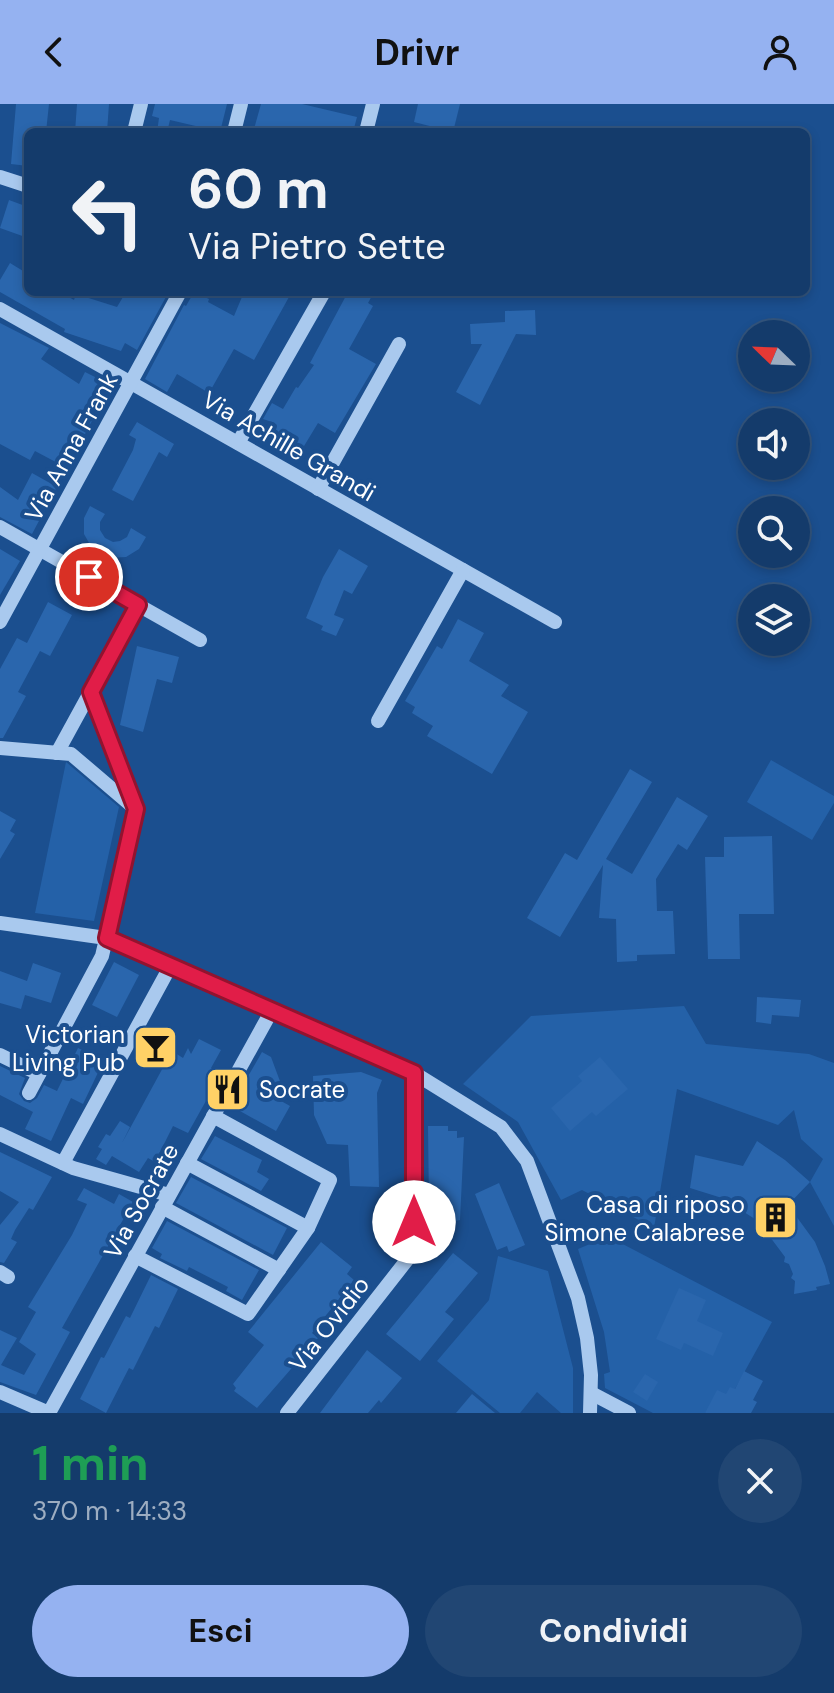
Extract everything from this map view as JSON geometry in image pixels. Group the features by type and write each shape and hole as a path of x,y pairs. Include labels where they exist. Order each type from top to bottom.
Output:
{"street":[{"path":"135,128 141,104"},
{"path":"235,128 241,104"},
{"path":"367,128 373,104"},
{"path":"0,177 24,185"},
{"name":"Via Anna Frank","path":"0,622 178,296"},
{"path":"238,443 322,296"},
{"name":"Via Achille Grandi","path":"0,309 555,622"},
{"path":"318,489 399,344"},
{"path":"0,527 200,640"},
{"path":"378,721 463,570"},
{"path":"57,753 138,605"},
{"path":"29,1093 102,956 136,809 91,692"},
{"path":"0,748 71,754 136,809"},
{"path":"0,923 107,938 414,1073 501,1127 527,1161 578,1298 587,1338 590,1413"},
{"path":"63,1163 171,965"},
{"name":"Via Socrate","path":"49,1413 272,1010"},
{"path":"0,1055 39,1074"},
{"name":"Via Ovidio","path":"287,1413 414,1251 414,1073"},
{"path":"135,1256 248,1314 308,1228 330,1180 213,1116"},
{"path":"0,1134 63,1163 166,1201 279,1270"},
{"path":"187,1163 308,1228"},
{"path":"0,1392 49,1413"},
{"path":"591,1393 629,1413"}],"shaded area":[{"path":"771,760 834,796 834,803 812,840 747,802"},
{"path":"66,762 119,807 94,921 35,913"},
{"path":"684,1006 706,1044 809,1054 834,1063 834,1226 810,1182 823,1159 801,1139 794,1110 778,1125 677,1089 654,1228 582,1190 561,1200 518,1122 463,1084 531,1016"},
{"path":"592,1228 772,1322 735,1389 705,1413 653,1413 605,1388 604,1374 610,1372 604,1332 578,1249 590,1244 586,1230"},
{"path":"498,1256 548,1271 573,1368 573,1413 561,1413 537,1392 520,1413 500,1413 437,1361 489,1300"}],"building":[{"path":"16,104 49,104 46,128 24,128 24,166 11,164"},
{"path":"77,104 109,104 107,128 75,128"},
{"path":"155,104 227,104 221,128 204,128 170,120 168,128 158,128 159,118 152,116"},
{"path":"261,104 302,104 357,117 354,128 254,128"},
{"path":"418,104 460,104 454,128 437,128 414,122"},
{"path":"9,200 24,206 24,237 0,228"},
{"path":"10,263 24,272 24,296 67,296 74,300 75,296 82,296 117,307 124,296 166,296 137,350 125,343 121,351 64,332 65,329 0,292 0,280"},
{"path":"192,296 203,296 234,316 242,296 289,297 254,360 234,349 209,393 177,374 167,392 145,379"},
{"path":"346,296 372,296 368,303 373,306 349,349 376,364 335,433 318,423 301,451 269,433 275,423 263,419 272,403 283,409 314,365 310,363"},
{"path":"535,310 536,335 516,334 480,405 456,392 482,344 471,344 470,324 505,322 505,311"},
{"path":"0,323 49,348 41,359 79,384 85,372 111,385 67,468 35,451 30,460 0,444"},
{"path":"137,422 174,444 167,457 159,452 133,501 112,490 133,450 136,439 129,435"},
{"path":"32,473 57,487 32,534 0,517 0,487 18,500"},
{"path":"90,506 105,514 100,530 105,538 120,541 127,537 131,528 146,537 139,549 126,557 108,558 93,550 84,534 84,518"},
{"path":"0,549 20,561 0,595"},
{"path":"339,549 368,566 352,594 344,590 334,615 344,619 336,636 321,630 323,626 306,618"},
{"path":"48,602 72,615 50,656 40,651 18,692 26,696 3,738 0,738 0,669 17,638 27,643"},
{"path":"458,619 484,633 469,661 509,685 501,696 528,712 492,774 427,736 433,726 412,713 415,707 405,701 437,646 442,649"},
{"path":"137,646 179,657 172,683 157,679 143,732 120,725"},
{"path":"630,769 652,782 606,859 632,874 677,797 708,816 687,850 678,844 656,879 657,911 673,911 675,954 637,955 637,961 617,962 616,919 599,918 603,865 560,937 527,918 565,853 577,860"},
{"path":"0,811 16,820 10,831 15,834 0,859"},
{"path":"772,836 774,914 739,914 740,959 708,959 705,857 724,857 724,837"},
{"path":"114,962 139,975 117,1017 92,1005"},
{"path":"33,963 61,973 51,1003 25,995 21,1009 0,1003 0,971 27,981"},
{"path":"757,997 801,1000 799,1017 772,1015 771,1024 756,1022"},
{"path":"199,1039 221,1050 211,1068 221,1074 188,1133 173,1126 155,1162 148,1158 139,1172 112,1156 106,1165 96,1159 102,1149 98,1147 106,1134 110,1136 120,1121 130,1127 122,1143 172,1051 183,1058 188,1048 191,1054"},
{"path":"78,1048 104,1060 83,1104 71,1098 51,1141 25,1129 33,1112 0,1095 0,1066 25,1078 19,1094 30,1103 37,1098 44,1085 57,1091"},
{"path":"262,1052 271,1057 281,1084 274,1097 290,1106 276,1131 231,1106"},
{"path":"600,1057 628,1089 596,1116 592,1112 570,1131 551,1108 582,1081 578,1076"},
{"path":"361,1072 382,1080 377,1093 379,1187 350,1186 348,1145 327,1144 314,1115 313,1076"},
{"path":"428,1126 448,1126 448,1131 457,1131 457,1138 464,1137 460,1220 443,1223 432,1217 432,1206 429,1206"},
{"path":"215,1136 262,1160 257,1172 269,1179 261,1191 201,1159"},
{"name":"Casa di riposo Simone Calabrese","path":"757,1141 810,1182 788,1205 815,1242 825,1266 830,1284 816,1287 817,1290 794,1294 795,1281 791,1278 793,1274 789,1264 784,1262 785,1257 758,1221 722,1198 690,1188 695,1155 743,1166"},
{"path":"0,1152 52,1177 33,1210 29,1208 15,1230 11,1239 17,1242 4,1263 0,1262 0,1225 19,1202 0,1191"},
{"path":"191,1177 287,1228 273,1255 176,1203"},
{"path":"499,1183 525,1245 509,1252 507,1246 497,1250 475,1194"},
{"path":"84,1188 114,1204 119,1194 133,1202 62,1328 70,1332 36,1395 0,1382 0,1330 17,1338 1,1365 24,1375 36,1354 19,1342 36,1312 28,1307 87,1204 77,1200"},
{"path":"167,1221 259,1270 242,1300 226,1291 228,1287 189,1267 187,1271 160,1258 162,1254 152,1248"},
{"path":"321,1242 352,1267 347,1274 354,1280 312,1333 318,1338 257,1408 234,1391 236,1388 233,1384 264,1345 248,1332"},
{"path":"453,1253 478,1273 445,1312 454,1319 420,1361 386,1334"},
{"path":"151,1275 178,1289 159,1328 155,1326 133,1370 129,1368 106,1413 80,1399 126,1316 130,1318"},
{"path":"679,1288 706,1300 697,1321 723,1333 713,1356 684,1343 681,1350 656,1339"},
{"path":"367,1350 402,1378 368,1413 320,1413"},
{"path":"744,1371 763,1381 753,1400 757,1402 751,1413 705,1413 717,1390 726,1394 730,1387 735,1389"},
{"path":"645,1374 658,1382 647,1401 633,1392"},
{"path":"472,1394 495,1413 456,1413"}],"place":[{"name":"Victorian Living Pub","path":"156,1048"},
{"name":"Socrate","path":"228,1089"},
{"name":"Casa di riposo Simone Calabrese","path":"776,1218"}],"route":[{"path":"89,577 138,605 91,692 136,809 107,938 414,1073 414,1222"}]}
